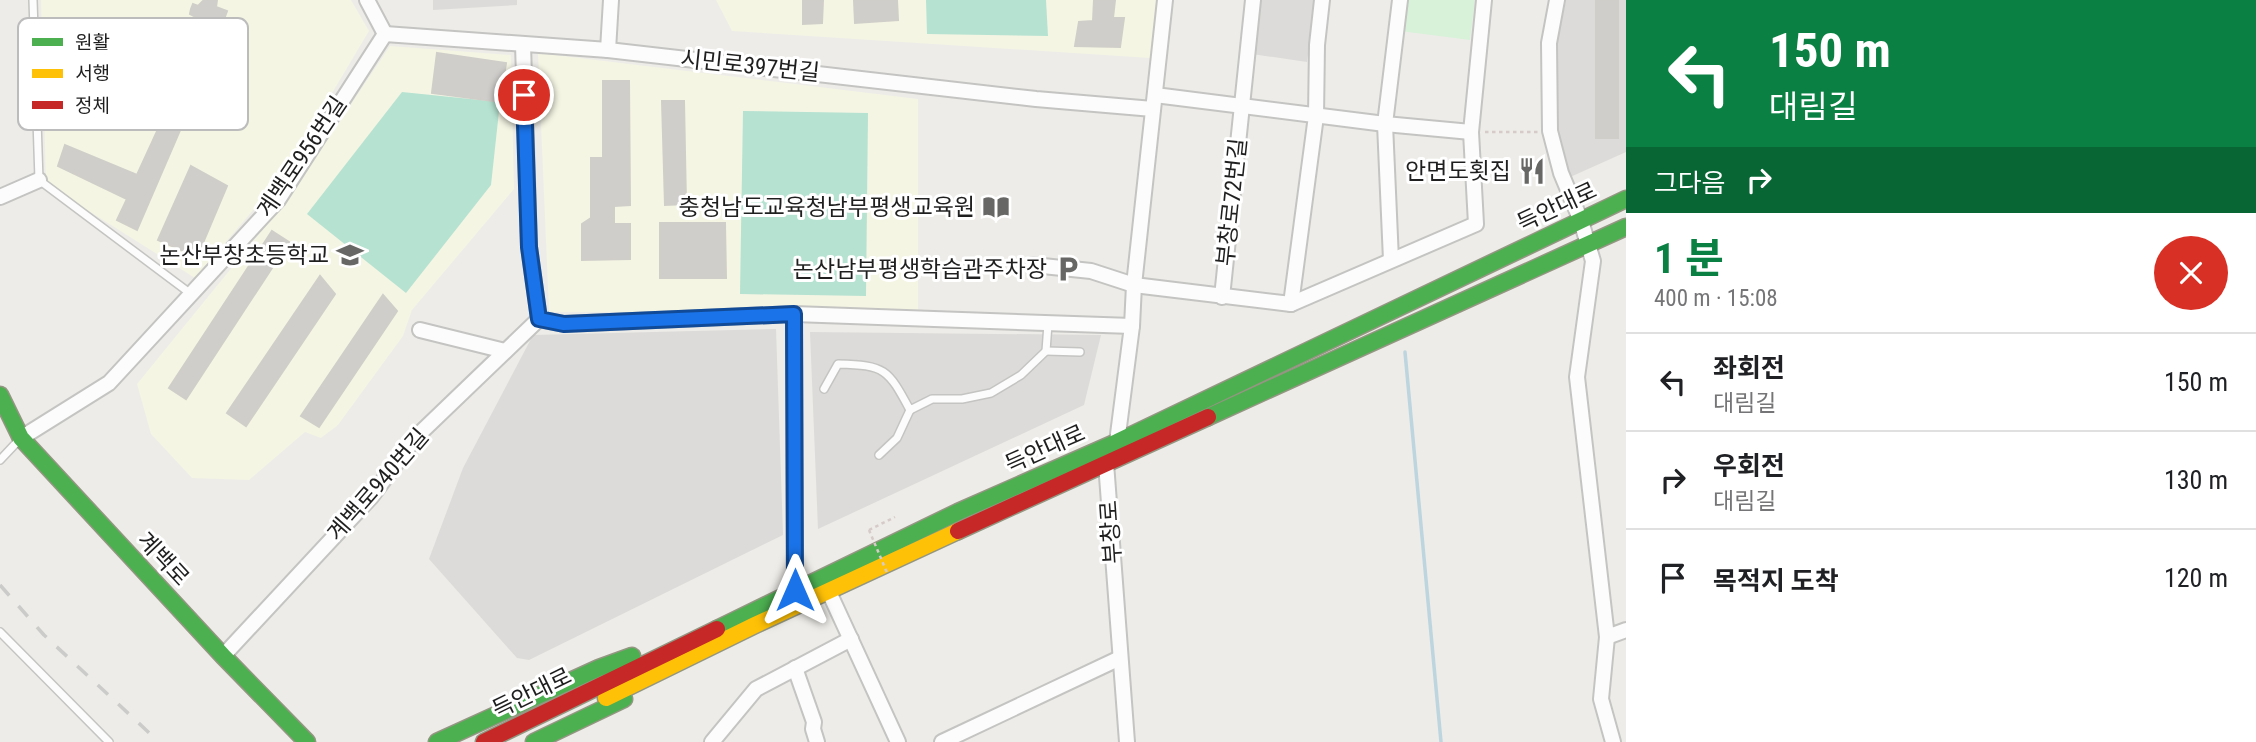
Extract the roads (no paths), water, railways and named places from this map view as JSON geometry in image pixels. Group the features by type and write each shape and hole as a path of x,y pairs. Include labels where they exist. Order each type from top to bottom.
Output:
{"street":[{"path":"367,0 385,34"},
{"path":"608,50 611,0"},
{"path":"1106,463 1117,442 1132,326 1134,285 1165,0"},
{"name":"부창로72번길","path":"1222,297 1253,0"},
{"path":"1291,304 1316,116 1317,45 1322,0"},
{"path":"1391,260 1385,124 1400,0"},
{"path":"1471,132 1483,0"},
{"path":"1557,0 1549,43 1550,131 1561,173 1581,221 1593,261 1577,377 1607,636 1601,699 1613,742"},
{"name":"시민로397번길","path":"385,34 608,50 1037,99 1243,106 1471,132"},
{"name":"계백로956번길","path":"21,438 109,383 278,200 385,34"},
{"path":"523,44 529,247 539,319 564,324 794,314 1132,326"},
{"name":"부창로72번길","path":"1033,265 1091,271 1134,285 1291,304 1476,224 1471,132"},
{"path":"0,197 39,180"},
{"name":"득안대로","path":"516,742 752,619 795,590 958,512 1117,442 1626,200"},
{"name":"득안대로","path":"484,742 752,619 829,592 1626,227"},
{"path":"794,314 795,590"},
{"name":"계백로940번길","path":"223,656 370,497 415,438 539,319"},
{"path":"419,330 505,351"},
{"name":"계백로","path":"0,395 21,438 223,656 307,742"},
{"name":"부창로","path":"1106,463 1126,742"},
{"path":"829,592 898,742"},
{"path":"436,742 600,668 752,619"},
{"path":"534,742 621,700 752,619"},
{"path":"1607,636 1626,630"},
{"path":"712,742 756,689 851,639"},
{"path":"942,742 1120,657"},
{"path":"794,668 814,722 817,742"}],"lane":[{"path":"33,0 34,18"},
{"path":"37,130 39,180 192,295"},
{"path":"879,455 897,438 909,410 932,399 962,399 991,393 1021,375 1046,351 1048,323"},
{"path":"1046,351 1080,352"},
{"path":"824,389 838,364 867,365 892,377 909,410"},
{"path":"0,460 21,438"},
{"path":"0,632 109,742"}],"waterway":[{"path":"1405,352 1441,742"}],"railway":[{"path":"0,585 44,635 159,742"}],"place":[{"name":"안면도횟집","path":"1532,171"},
{"name":"충청남도교육청남부평생교육원","path":"996,207"},
{"name":"논산부창초등학교","path":"350,255"},
{"name":"논산남부평생학습관주차장","path":"1068,269"}]}
